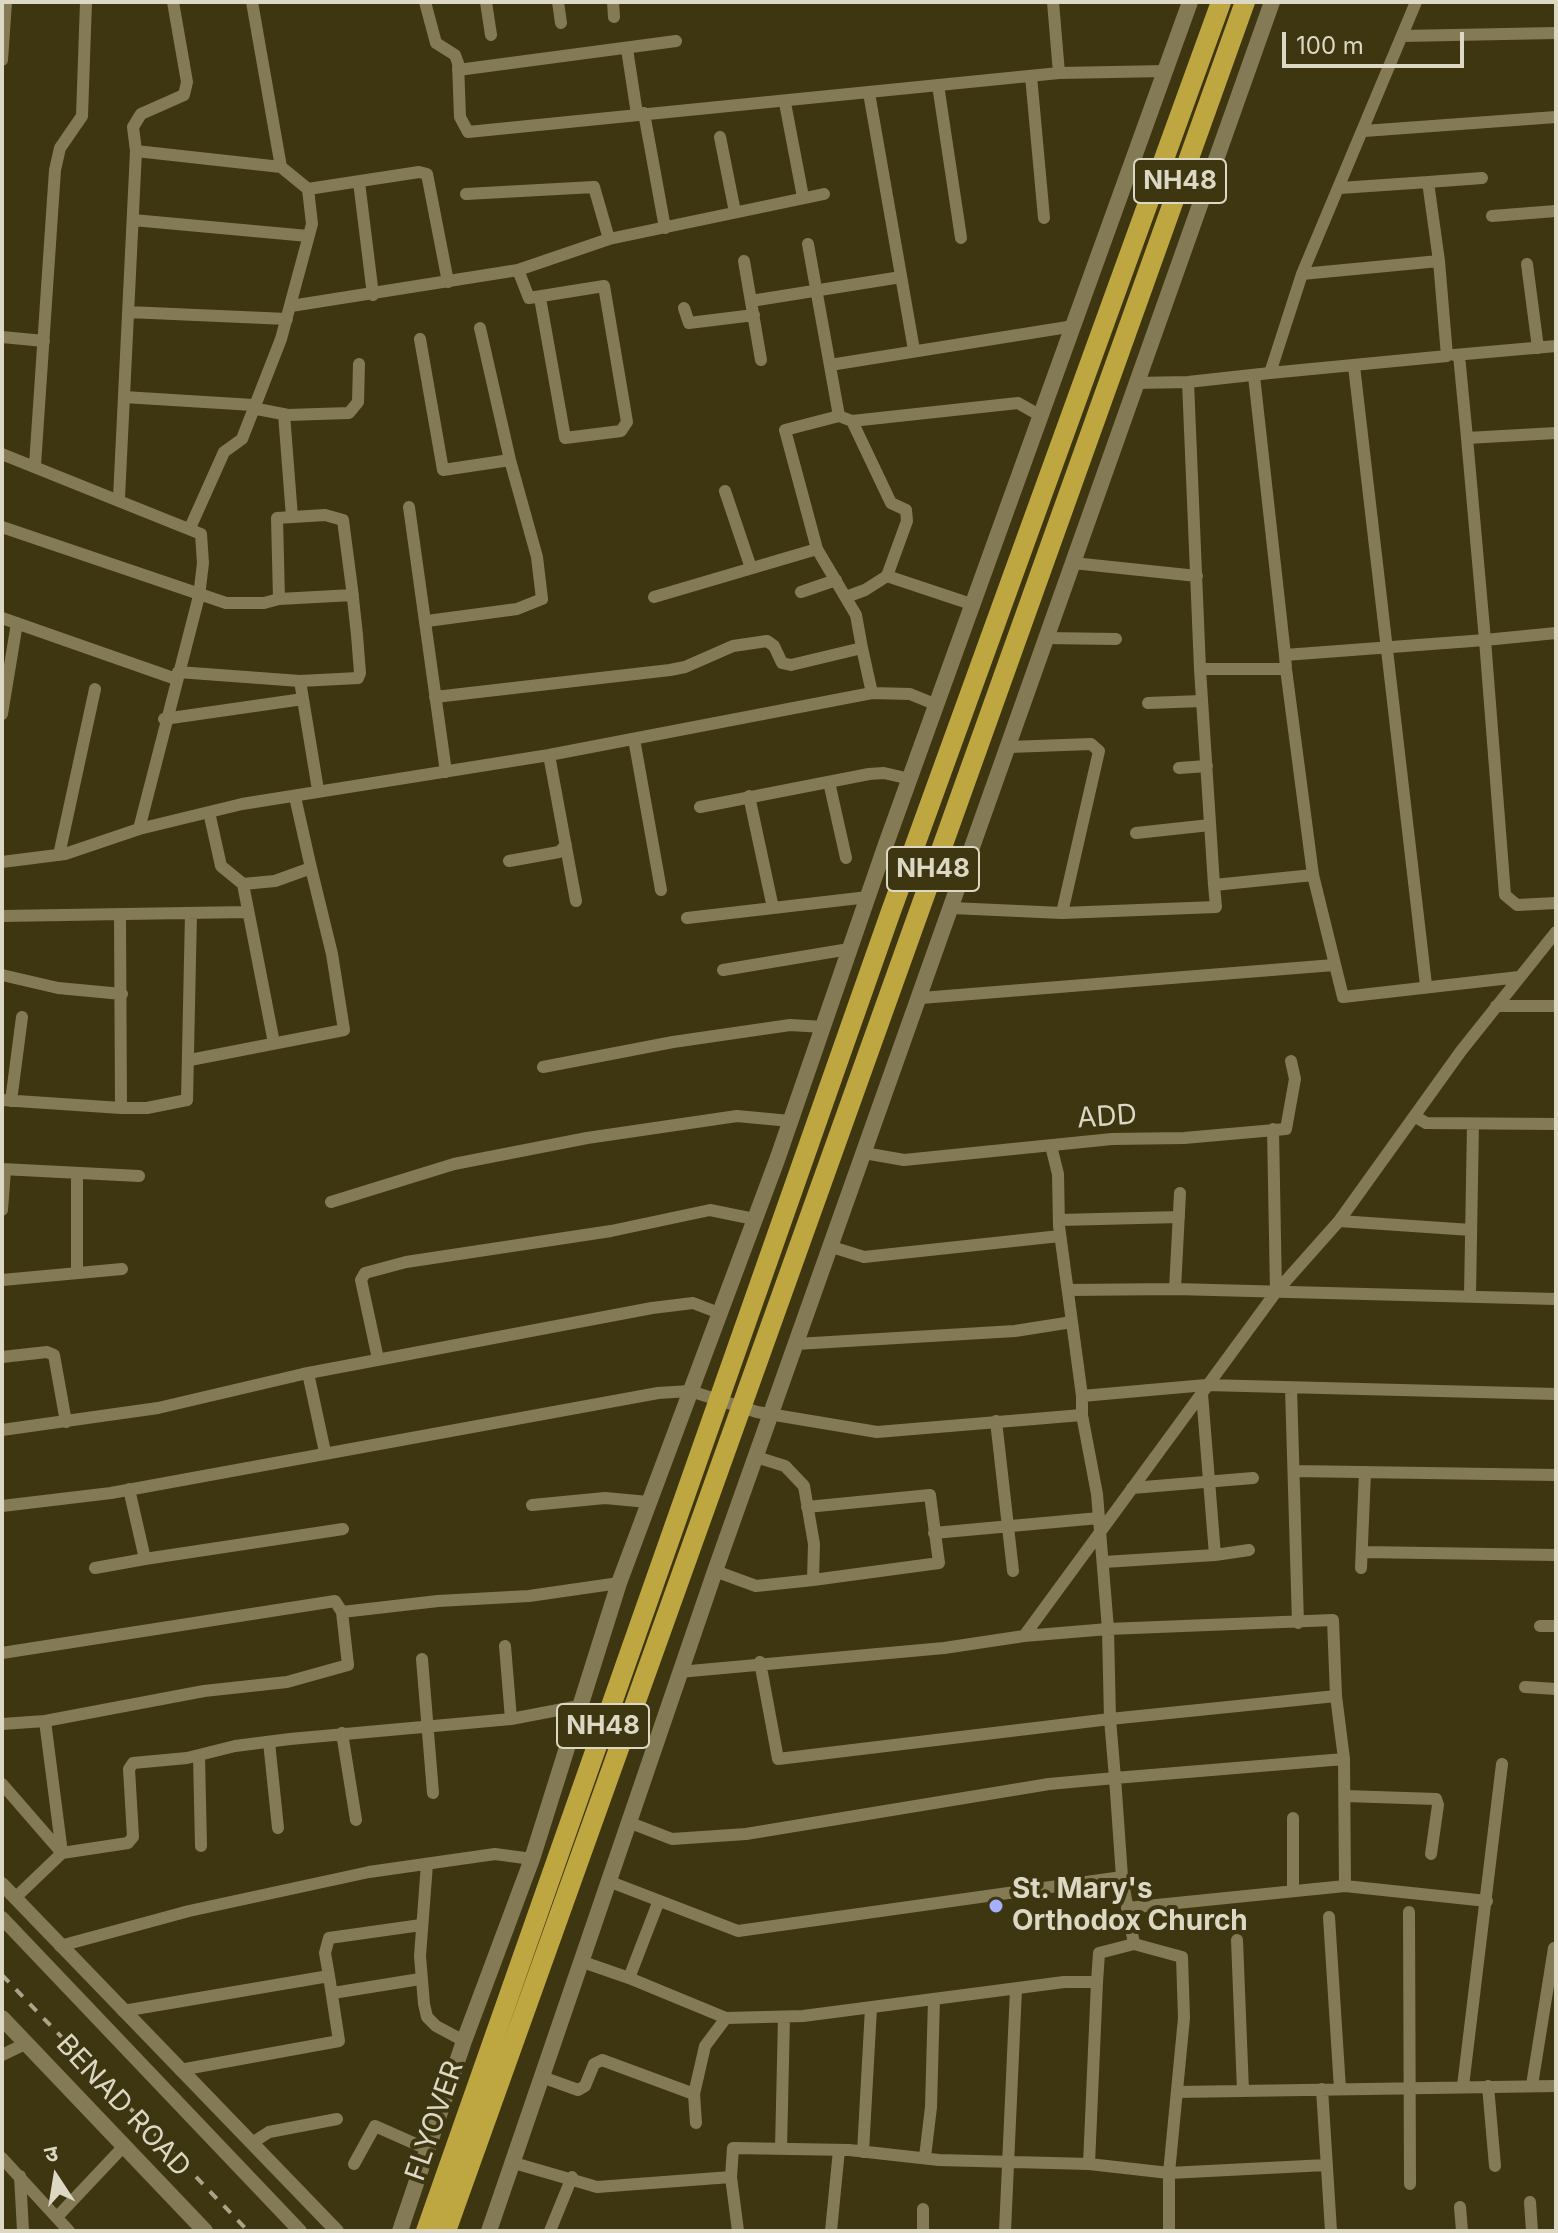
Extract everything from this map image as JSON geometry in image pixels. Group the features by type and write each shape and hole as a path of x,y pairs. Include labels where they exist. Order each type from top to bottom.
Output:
{"highway":[{"name":"NH48","path":"506,2033 712,1423 1091,351 1221,2"},
{"name":"NH48","path":"506,2033 751,1380 1245,2"},
{"name":"FLYOVER","path":"426,2231 506,2033"},
{"name":"FLYOVER","path":"446,2231 506,2033"}],"main road":[{"path":"400,2231 464,2041 532,1859 619,1583 824,1027 849,949 1190,2"},
{"path":"489,2231 679,1672 921,998 1135,383 1272,2"},
{"name":"BENAD ROAD","path":"2,2018 205,2231"}],"street":[{"path":"2,60 6,2"},
{"path":"35,465 55,170 60,148 82,116 86,2"},
{"path":"119,498 136,121 141,114 184,95 187,82 173,2"},
{"path":"252,2 281,167"},
{"path":"425,2 436,43 455,55 460,117 468,132 785,103 1059,73 1166,71"},
{"path":"486,2 491,35"},
{"path":"558,2 561,23"},
{"path":"613,2 614,17"},
{"path":"1053,2 1059,73"},
{"path":"1270,373 1302,274 1416,2"},
{"path":"1402,36 1556,33"},
{"path":"458,70 676,41"},
{"path":"627,49 665,228"},
{"path":"1031,76 1044,218"},
{"path":"938,85 961,238"},
{"path":"869,93 914,350"},
{"path":"785,103 803,197"},
{"path":"1364,131 1556,117"},
{"path":"720,137 735,212"},
{"path":"136,151 281,167 308,189 312,224 287,319 242,439 224,452 190,528"},
{"path":"308,189 419,172 427,174 448,282"},
{"path":"1340,188 1482,178"},
{"path":"359,182 373,295"},
{"path":"1428,182 1467,438 1505,895 1517,905 1556,903"},
{"path":"466,194 594,187 609,239"},
{"path":"291,306 518,270 609,239 824,194"},
{"path":"1492,216 1556,211"},
{"path":"133,220 308,236"},
{"path":"808,244 839,416"},
{"path":"744,261 761,360"},
{"path":"1302,274 1439,261"},
{"path":"1527,264 1538,348"},
{"path":"518,270 525,295 540,298 604,286 627,422 621,431 565,438 540,298"},
{"path":"751,301 901,277"},
{"path":"684,308 689,323 754,315"},
{"path":"128,312 287,319"},
{"path":"830,365 1074,326"},
{"path":"427,621 517,609 542,599 537,557 510,460 480,328"},
{"path":"2,337 44,341"},
{"path":"420,339 443,470 510,460"},
{"path":"1135,383 1188,382 1556,346"},
{"path":"124,397 252,407 284,414 349,413 358,402 359,364"},
{"path":"1354,366 1426,985"},
{"path":"1254,376 1286,669 1313,875 1343,997 1426,985 1519,977"},
{"path":"952,908 1062,913 1216,907 1200,669 1188,382"},
{"path":"872,693 856,615 817,549 785,430 839,416 852,421 1018,403 1041,416"},
{"path":"284,414 292,517"},
{"path":"846,597 865,590 887,576 907,521 906,510 891,503 852,421"},
{"path":"1467,438 1556,433"},
{"path":"2,454 119,498 201,534 203,563 199,596 164,719 139,829"},
{"path":"725,491 751,568"},
{"path":"409,507 446,772"},
{"path":"2,618 177,676 300,681 358,678 353,595 343,520 325,515 277,518 279,599"},
{"path":"2,527 226,603 353,595"},
{"path":"654,597 817,549"},
{"path":"1073,563 1197,576"},
{"path":"887,576 974,605"},
{"path":"801,592 836,580"},
{"path":"2,714 17,623"},
{"path":"1285,655 1556,633"},
{"path":"1046,638 1116,639"},
{"path":"435,697 670,670 685,667 733,646 767,641 774,646 782,663 791,665 862,648"},
{"path":"1200,669 1286,669"},
{"path":"300,681 318,790"},
{"path":"59,855 95,689"},
{"path":"2,862 59,855 139,829 318,790 549,755 872,693 901,692 937,705"},
{"path":"164,719 303,699"},
{"path":"1148,703 1202,701"},
{"path":"634,739 661,890"},
{"path":"1009,747 1091,744 1099,751 1062,913"},
{"path":"549,755 576,901"},
{"path":"1179,768 1207,766"},
{"path":"700,807 884,773 910,779"},
{"path":"829,782 846,858"},
{"path":"749,796 773,908"},
{"path":"190,1060 344,1030 332,954 295,797"},
{"path":"209,812 221,866 243,884 274,1043"},
{"path":"1136,833 1210,825"},
{"path":"509,861 559,852 566,845"},
{"path":"243,884 275,881 311,868"},
{"path":"1214,885 1313,875"},
{"path":"687,918 868,897"},
{"path":"2,916 120,917 248,912"},
{"path":"22,1017 7,1101 147,1108 187,1100 191,913"},
{"path":"120,917 121,1108"},
{"path":"1024,1636 1100,1523 1132,1488 1276,1292 1339,1221 1496,1006 1556,932"},
{"path":"723,970 849,949"},
{"path":"921,998 1334,965"},
{"path":"2,975 58,988 122,994"},
{"path":"1496,1006 1556,1006"},
{"path":"543,1067 673,1042 790,1025 824,1027"},
{"path":"1276,1292 1273,1129 1286,1129 1289,1119 1295,1079 1291,1061"},
{"path":"331,1202 454,1164 587,1138 721,1117 761,1116 790,1121"},
{"path":"1416,1117 1426,1123 1556,1124"},
{"path":"1470,1295 1473,1124"},
{"name":"ADD","path":"864,1153 904,1160 1273,1129"},
{"path":"1051,1146 1058,1174 1060,1236 1082,1415 1090,1448 1100,1523 1122,1877 1134,1944"},
{"path":"2,1210 3,1170 139,1176"},
{"path":"77,1174 77,1272"},
{"path":"1175,1289 1180,1193"},
{"path":"378,1359 361,1280 365,1273 406,1262 611,1231 710,1210 754,1219"},
{"path":"1059,1220 1179,1217"},
{"path":"1339,1221 1471,1230"},
{"path":"832,1247 864,1257 1060,1236"},
{"path":"2,1280 122,1269"},
{"path":"1068,1290 1175,1289 1556,1299"},
{"path":"2,1430 158,1408 378,1359 679,1305 693,1303 719,1313"},
{"path":"796,1344 1015,1331 1072,1322"},
{"path":"2,1357 47,1352 54,1355 66,1422"},
{"path":"308,1373 325,1452"},
{"path":"1082,1396 1291,1388 1556,1394"},
{"path":"1291,1388 1298,1623"},
{"path":"1204,1390 1207,1482 1215,1555"},
{"path":"2,1506 129,1489 628,1398 690,1391 771,1414 877,1432 1082,1415"},
{"path":"996,1421 1013,1571"},
{"path":"756,1457 785,1466 804,1486 814,1544 813,1580"},
{"path":"1294,1471 1556,1475"},
{"path":"1361,1568 1365,1472"},
{"path":"1132,1488 1253,1478"},
{"path":"129,1489 145,1559"},
{"path":"715,1571 756,1586 939,1563 930,1495 807,1507"},
{"path":"532,1505 605,1498 648,1502"},
{"path":"934,1533 1007,1524 1100,1523"},
{"path":"95,1568 343,1529"},
{"path":"1104,1562 1249,1550"},
{"path":"1362,1552 1556,1555"},
{"path":"342,1612 438,1601 529,1596 619,1583"},
{"path":"2,1653 335,1601 342,1612 348,1665 287,1682 204,1691 45,1721 2,1724"},
{"path":"679,1672 760,1662 944,1648 1024,1636 1108,1629 1333,1620 1336,1696 1344,1759 1345,1886"},
{"path":"1540,1626 1556,1626"},
{"path":"505,1646 511,1719"},
{"path":"422,1659 433,1793"},
{"path":"760,1662 778,1759 1110,1719 1336,1696"},
{"path":"1525,1687 1556,1689"},
{"path":"15,1898 62,1853 128,1843 133,1837 129,1769 133,1763 199,1756 269,1742 342,1733 429,1723 511,1719 579,1706"},
{"path":"45,1721 62,1853"},
{"path":"342,1733 356,1820"},
{"path":"269,1742 278,1828"},
{"path":"199,1756 201,1846"},
{"path":"628,1822 672,1839 746,1834 1049,1784 1344,1759"},
{"path":"1463,2086 1502,1764"},
{"path":"2,1784 62,1853"},
{"path":"1345,1796 1436,1799 1438,1805 1431,1854"},
{"path":"1293,1818 1293,1890"},
{"path":"60,1946 115,1929 331,1879 495,1854 532,1859"},
{"path":"427,1864 420,1979 427,2017 464,2041"},
{"path":"608,1881 658,1903 738,1931 1122,1877"},
{"path":"2,1884 337,2231"},
{"path":"1127,1908 1345,1886 1487,1901"},
{"path":"629,1978 658,1903"},
{"path":"1409,1912 1410,2184"},
{"path":"1329,1917 1340,2089"},
{"path":"2,1918 300,2231"},
{"path":"180,2070 339,2041 325,1953 329,1938 421,1925"},
{"path":"1237,1940 1243,2091"},
{"path":"1089,2164 1099,1953 1134,1944 1182,1957 1184,2018 1169,2173 1169,2231"},
{"path":"1532,2085 1554,1948"},
{"path":"580,1961 726,2018 784,2017 1064,1982 1097,1982"},
{"path":"123,2011 329,1976"},
{"path":"333,1993 420,1979"},
{"path":"1005,2231 1016,1989"},
{"path":"925,2157 931,2107 934,1999"},
{"path":"863,2152 871,2008"},
{"path":"781,2149 784,2017"},
{"path":"696,2123 694,2094 705,2046 726,2018"},
{"path":"2,2055 27,2043"},
{"path":"542,2077 578,2090 585,2086 594,2064 602,2060 694,2094"},
{"path":"1488,2086 1495,2166"},
{"path":"1177,2092 1556,2086"},
{"path":"1322,2089 1331,2231"},
{"path":"252,2143 269,2132 337,2119"},
{"path":"354,2164 375,2126 427,2149"},
{"path":"57,2217 124,2146"},
{"path":"738,2231 731,2177 733,2148 839,2150 1089,2164 1169,2173 1326,2165"},
{"path":"831,2231 839,2150"},
{"path":"2,2158 69,2231"},
{"path":"514,2163 572,2177 597,2187 731,2177"},
{"path":"20,2176 23,2231"},
{"path":"550,2231 572,2177"},
{"path":"1530,2202 1532,2231"},
{"path":"1460,2207 1462,2231"},
{"path":"923,2209 923,2231"}],"railway":[{"path":"2,1975 248,2231"}],"place":[{"name":"St. Mary's Orthodox Church","path":"996,1906"}]}
